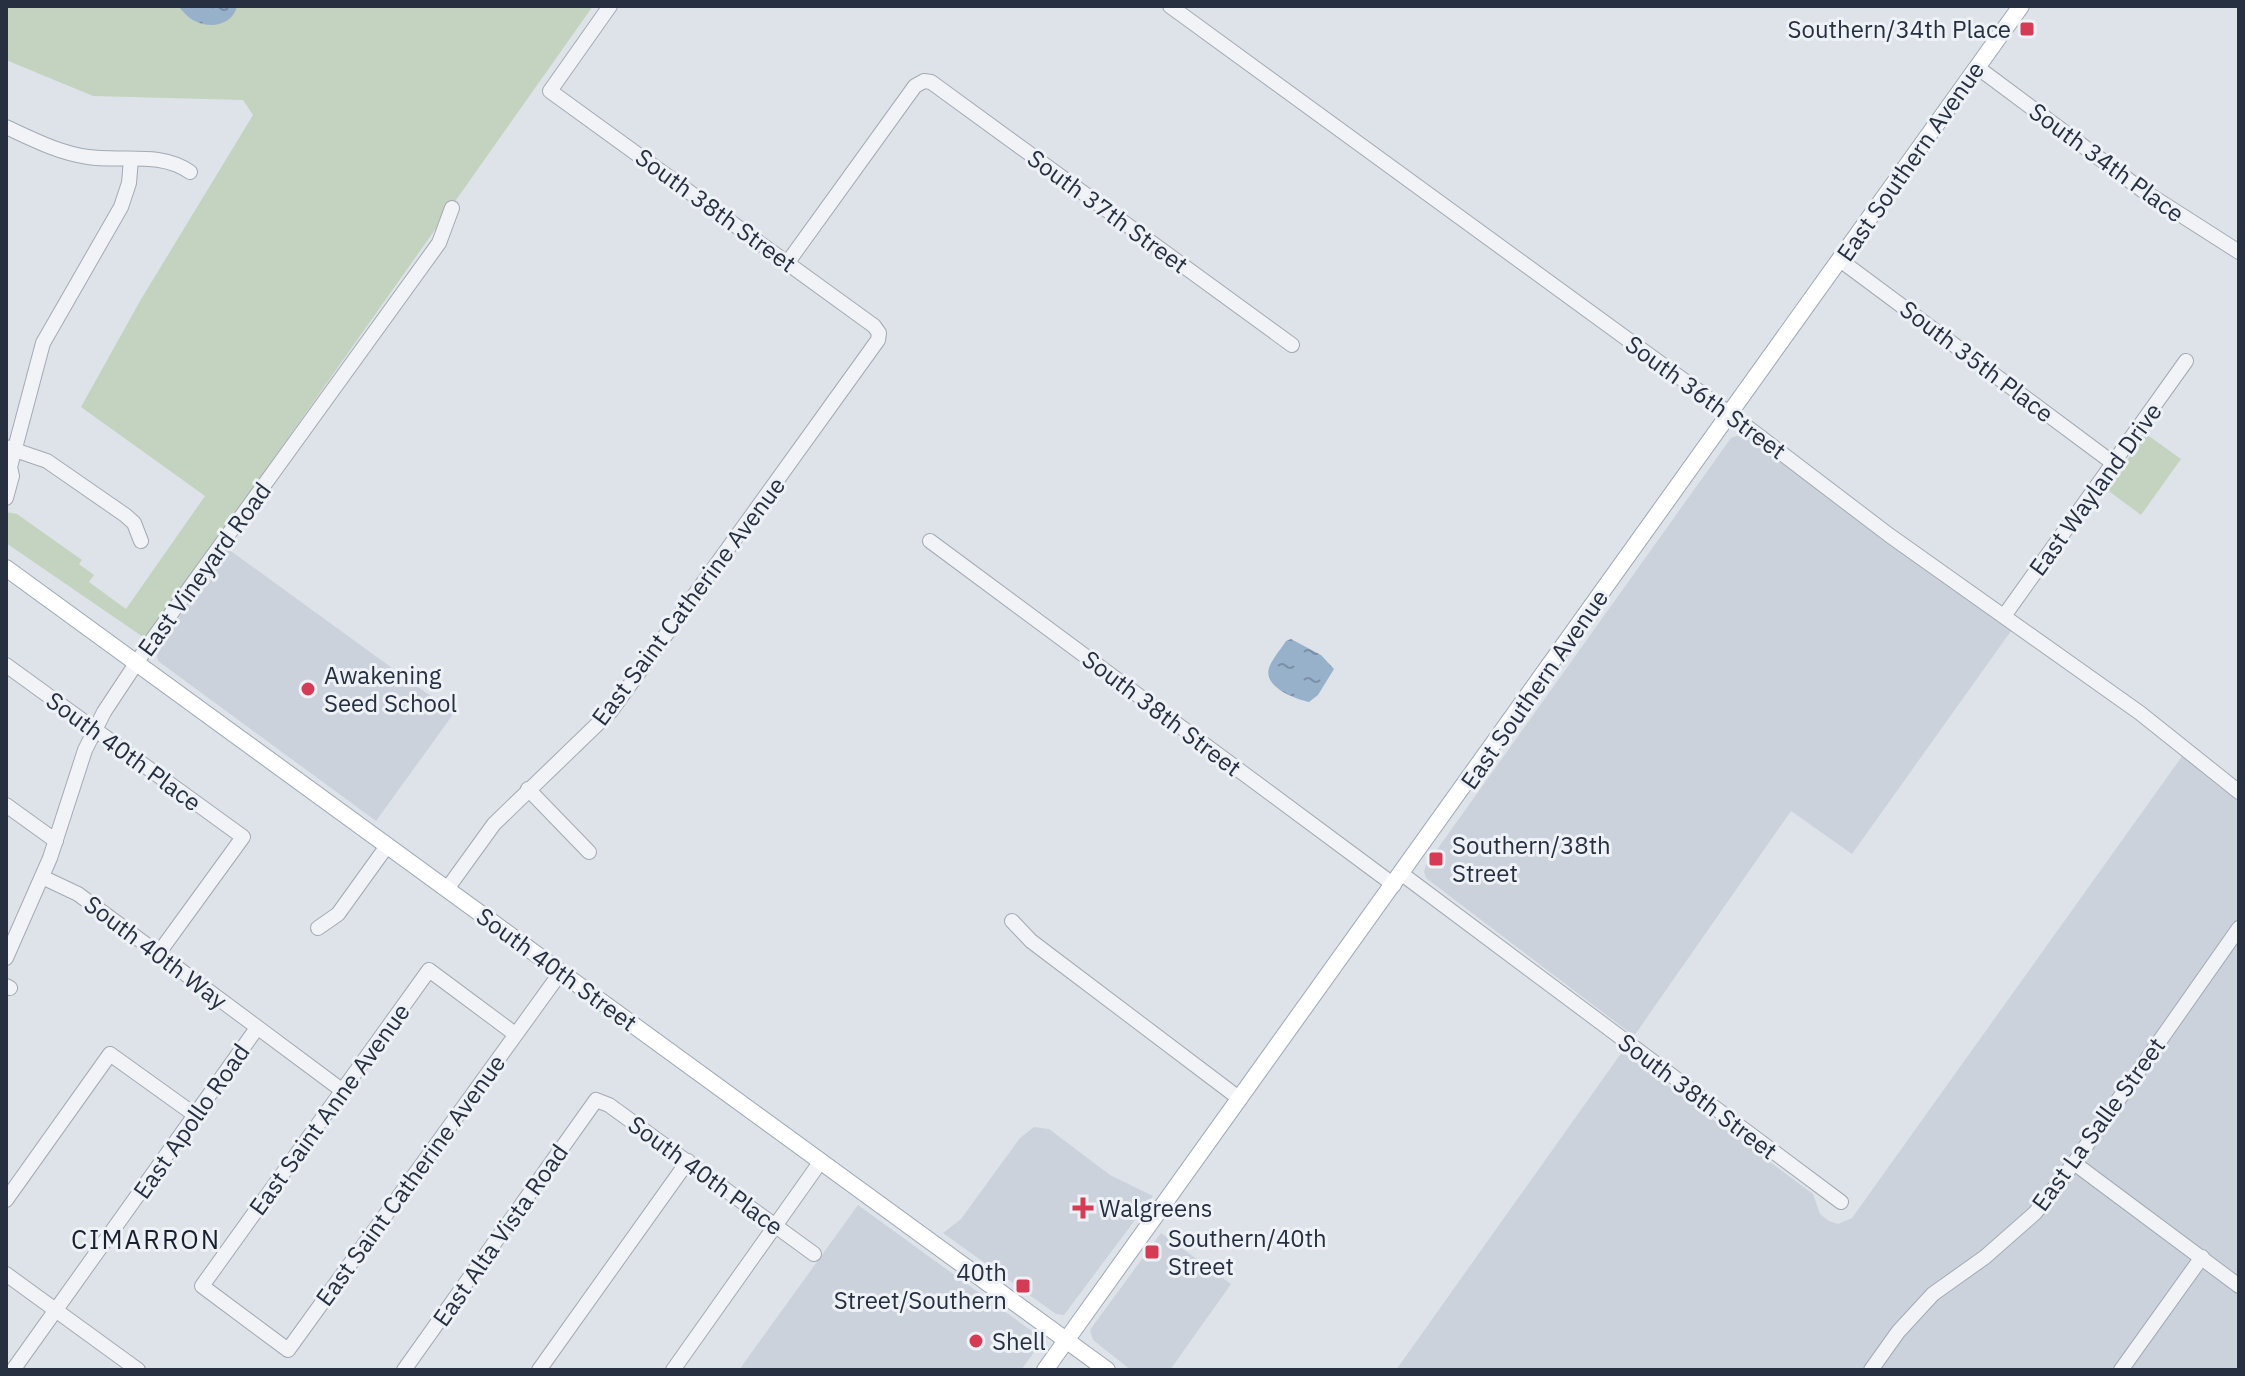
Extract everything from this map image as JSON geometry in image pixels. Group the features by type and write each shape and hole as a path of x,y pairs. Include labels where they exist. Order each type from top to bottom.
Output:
{"main road":[{"name":"East Southern Avenue","path":"1045,1370 2021,6"},
{"name":"South 40th Street","path":"6,568 1107,1370"}],"street":[{"name":"South 38th Street","path":"610,6 550,91 788,262 874,326 879,333"},
{"name":"South 36th Street","path":"1170,6 1730,414 1889,535 2140,713 2239,792"},
{"name":"South 34th Place","path":"1977,67 2142,190 2239,252"},
{"name":"South 37th Street","path":"788,262 915,86 924,81 931,82 1292,345"},
{"path":"6,127 79,155 165,160 190,172"},
{"path":"6,498 12,476 8,469 10,449 43,343 121,207 129,183 131,159"},
{"name":"East Vineyard Road","path":"6,956 42,877 95,729 136,663 439,243 452,208"},
{"name":"South 35th Place","path":"1840,260 2113,463"},
{"name":"East Saint Catherine Avenue","path":"447,889 494,824 611,711 851,379 878,340 879,333"},
{"name":"East Wayland Drive","path":"2004,616 2186,361"},
{"path":"10,449 47,461 70,476 134,523 141,541"},
{"name":"South 38th Street","path":"930,541 1841,1202"},
{"name":"South 40th Place","path":"6,665 243,837 158,954"},
{"path":"528,789 589,852"},
{"path":"6,805 56,841"},
{"path":"318,928 338,914 387,846"},
{"name":"South 40th Way","path":"42,877 78,894 343,1091"},
{"path":"1012,921 1031,941 1240,1099"},
{"name":"East La Salle Street","path":"1871,1370 1898,1332 1933,1294 1985,1257 2035,1213 2074,1163 2239,928"},
{"name":"East Saint Anne Avenue","path":"202,1286 429,970 515,1034"},
{"name":"East Saint Catherine Avenue","path":"202,1286 288,1350 561,972"},
{"name":"East Apollo Road","path":"13,1370 257,1028"},
{"path":"6,1200 110,1054 195,1115"},
{"name":"South 40th Place","path":"596,1100 609,1105 814,1254"},
{"name":"East Alta Vista Road","path":"404,1370 596,1100"},
{"path":"539,1370 688,1161"},
{"path":"673,1370 821,1161"},
{"path":"2074,1163 2239,1286"},
{"path":"2121,1370 2202,1257"},
{"path":"6,1274 138,1370"}],"shaded area":[{"path":"1742,434 1749,436 2011,631 1852,854 1791,811 1634,1036 1426,878 1424,872 1426,865 1731,438"},
{"name":"Awakening Seed School","path":"228,549 454,713 376,821 158,661 156,651 159,645"},
{"path":"2183,755 2239,797 2239,1370 1396,1370 1622,1052 1813,1194 1820,1214 1829,1221 1838,1224 1852,1218"},
{"path":"1034,1127 1049,1129 1110,1175 1153,1196 1064,1315 1056,1314 943,1233 961,1219 1020,1138"},
{"path":"858,1205 1033,1332 1038,1342 1037,1348 1021,1370 739,1370"},
{"path":"1161,1233 1231,1284 1170,1370 1131,1370 1093,1340 1090,1330"}],"green space":[{"path":"6,6 593,6 146,639 6,543 6,512 17,514 82,560 79,564 94,575 89,582 126,609 205,496 81,407 140,301 253,115 243,100 93,96 6,60"},
{"path":"2146,434 2181,459 2141,515 2106,489"}],"water":[{"path":"178,6 237,6 231,18 220,24 206,25 187,16"},
{"path":"1291,639 1321,655 1334,669 1318,695 1309,702 1282,691 1268,675 1274,658"}],"place":[{"name":"Southern/34th Place","path":"2027,29"},
{"name":"Awakening Seed School","path":"308,689"},
{"name":"Southern/38th Street","path":"1436,859"},
{"name":"Walgreens","path":"1083,1208"},
{"name":"Southern/40th Street","path":"1152,1252"},
{"name":"40th Street/Southern","path":"1023,1286"},
{"name":"Shell","path":"976,1341"}],"district":[{"name":"CIMARRON","path":"146,1239"}]}
